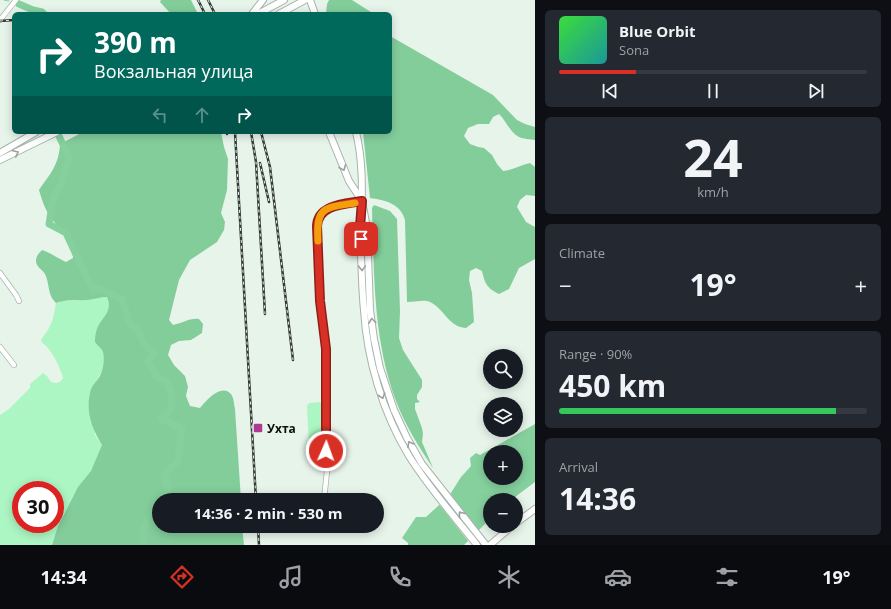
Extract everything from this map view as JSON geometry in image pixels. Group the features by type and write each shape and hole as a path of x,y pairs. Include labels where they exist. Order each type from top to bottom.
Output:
{"street":[{"path":"0,20 16,0"},
{"path":"254,12 263,0"},
{"path":"282,12 305,0"},
{"path":"310,0 314,12"},
{"path":"262,12 282,1"},
{"path":"0,153 32,134"},
{"path":"0,160 32,146 53,134"},
{"path":"330,134 348,181 362,201 367,228 370,310 374,339 380,368 400,424 414,451 432,477 486,545"},
{"path":"356,134 361,164 362,201 360,227 364,311 374,370 394,428 409,456 426,481 477,545"},
{"path":"325,493 326,349 320,301 317,222 324,210 362,201"},
{"path":"0,272 19,301"},
{"path":"0,347 14,365"},
{"path":"523,518 535,509"},
{"path":"490,545 504,533"}],"shaded area":[{"path":"161,0 191,0 197,12 169,12 160,2"},
{"path":"329,0 352,0 371,12 326,12"},
{"path":"392,37 493,95 517,120 535,127 535,140 521,138 513,132 499,114 493,117 489,124 478,124 468,128 464,136 470,144 484,148 492,155 503,171 530,163 535,167 535,196 526,195 520,200 517,207 526,222 535,227 535,259 519,268 509,289 499,294 487,285 482,271 476,268 470,271 469,280 472,293 474,322 466,328 454,324 438,307 427,301 407,302 405,220 400,210 392,204 370,198 363,134 392,134"},
{"path":"79,134 221,134 228,159 227,190 221,213 225,222 224,230 217,242 190,260 179,280 169,320 173,325 192,319 199,319 203,324 202,333 191,340 179,341 171,345 168,355 174,365 185,376 188,387 186,396 190,406 200,408 206,401 218,392 227,391 231,394 235,409 241,493 152,493 152,533 243,533 244,545 52,545 56,533 64,533 64,514 78,487 91,471 102,445 90,418 89,397 91,389 102,371 104,358 102,350 95,342 96,333 109,308 107,297 56,303 51,296 45,274 36,263 37,256 42,250 66,262 73,258 69,241 47,212 39,190 56,164 60,144"},
{"path":"374,205 390,211 397,219 400,311 399,338 403,350 422,380 422,387 417,395 417,399 420,402 415,403 415,409 422,428 422,442 433,468 404,419 388,378 376,306 372,208"},
{"path":"353,226 357,228 357,246 354,248 351,247 350,228"},
{"path":"107,297 109,303 108,312 98,327 95,337 95,342 102,350 104,355 104,365 98,379 92,387 95,435 102,445 99,455 90,473 78,488 64,515 64,481 12,481 12,533 56,533 52,545 0,545 0,415 9,409 30,388 30,384 43,373 51,382 58,383 62,380 63,378 56,362 41,340 52,323 56,303"},
{"path":"320,402 322,405 323,447 320,449 311,450 309,447 307,406 309,403"},
{"path":"535,424 535,482 520,493 483,493 483,526 464,545 408,545 408,543 402,538 416,517 426,517 449,496 461,477 471,466 470,458 476,453 480,455 483,453 483,485 523,485 523,445 498,445 512,437 523,437 523,431"}],"pier":[{"path":"447,495 479,532 469,542 438,503"}],"waterway":[{"path":"4,0 9,1"},
{"path":"19,4 42,12"},
{"path":"58,134 69,157 61,184 53,199 49,224 66,233 93,291 97,288 122,299 130,324 136,328 144,343 154,354 148,361 156,376 167,382 172,395 171,409 161,419 182,428 178,461 164,475 169,491 167,493"},
{"path":"144,545 144,528 152,513"}],"railway":[{"path":"198,0 204,12"},
{"path":"208,0 214,12"},
{"path":"0,21 12,20"},
{"path":"235,134 256,493"},
{"path":"251,134 256,162 265,314"},
{"path":"262,134 270,167 293,360"},
{"path":"260,163 269,202"},
{"path":"258,533 259,545"}],"slow traffic":[{"path":"318,241 317,222 321,212 341,205 355,203"}],"place":[{"name":"Ухта","path":"258,428"}],"route":[{"path":"326,451 326,349 319,292 317,226 318,218 321,212 341,205 362,201 360,227 361,239"}]}
